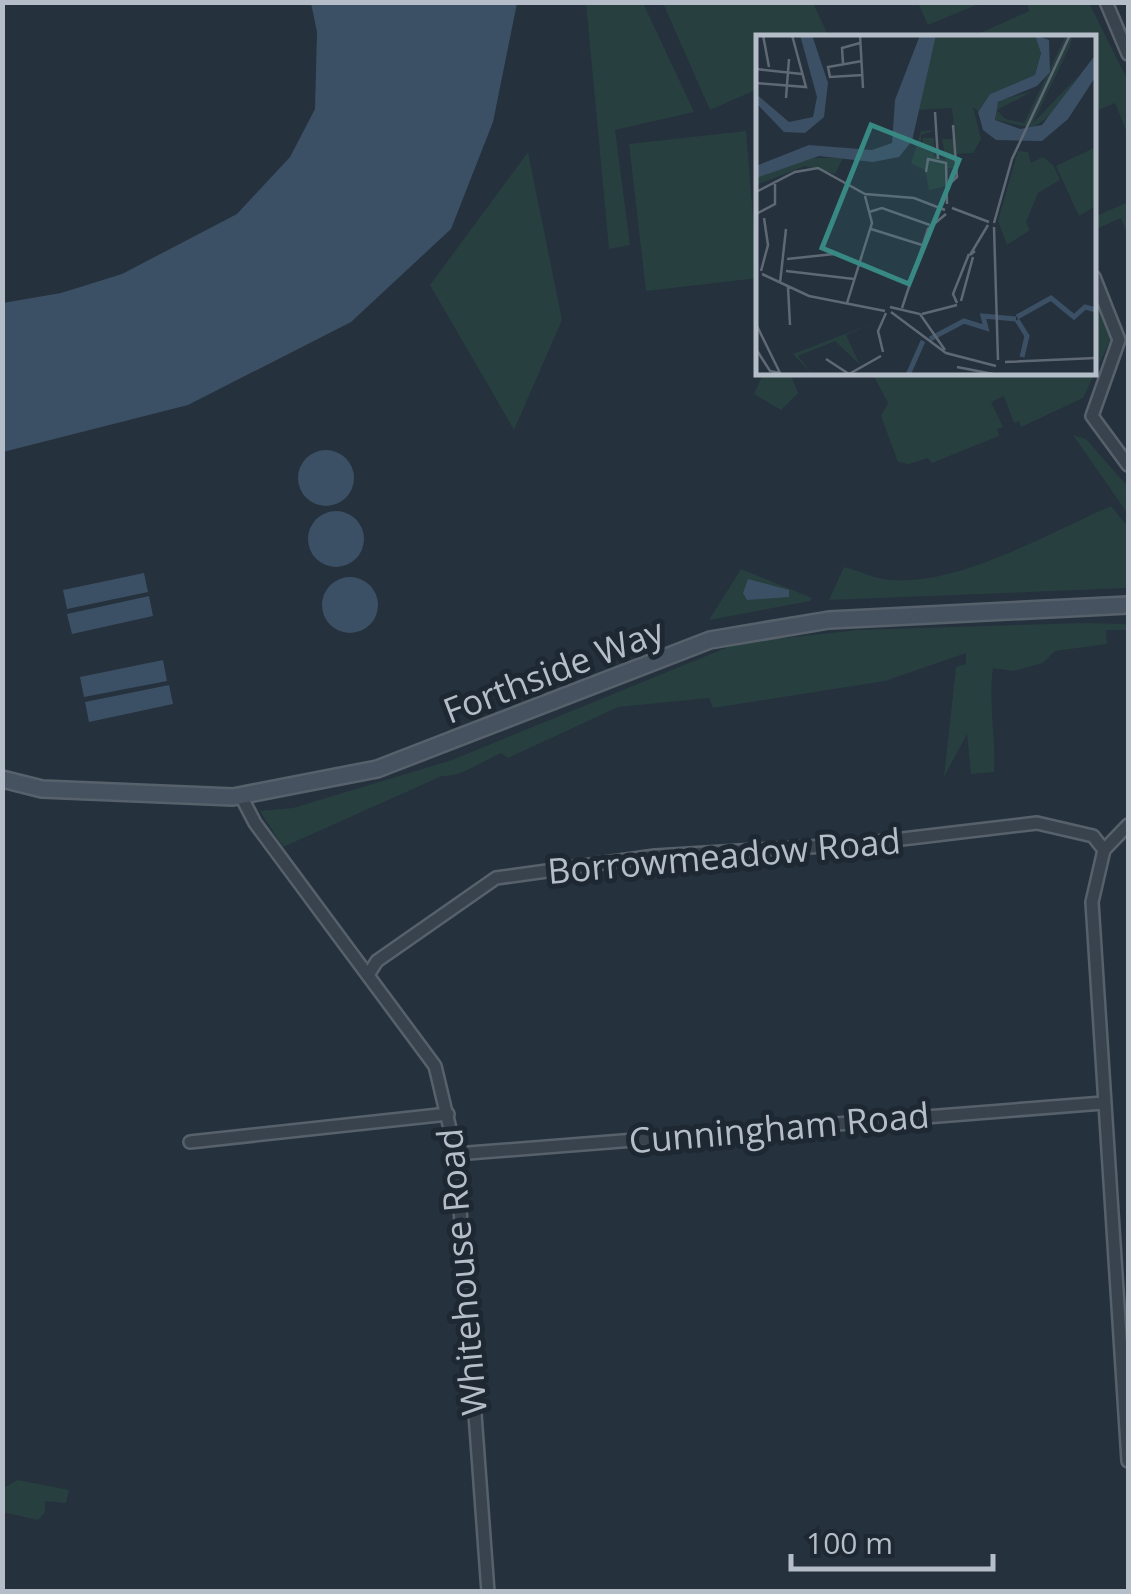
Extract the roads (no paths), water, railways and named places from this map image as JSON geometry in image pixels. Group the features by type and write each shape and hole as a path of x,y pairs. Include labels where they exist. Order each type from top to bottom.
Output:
{"street":[{"path":"1106,2 1128,54"},
{"path":"1096,282 1119,340"},
{"path":"1128,323 1092,416 1128,466"},
{"name":"Forthside Way","path":"2,778 42,788 240,796 377,769 710,640 828,620 1070,611 1128,604"},
{"name":"Whitehouse Road","path":"240,796 255,823 434,1066 456,1154 488,1592"},
{"name":"Borrowmeadow Road","path":"368,975 376,960 496,878 656,856 860,844 1037,823 1094,836 1104,850"},
{"path":"1128,825 1104,850 1092,902 1128,1461"},
{"name":"Cunningham Road","path":"456,1154 1103,1103"},
{"path":"190,1142 448,1114"}],"water":[{"path":"311,3 517,3 493,122 451,229 351,322 188,405 3,452 3,303 61,293 122,274 237,214 290,157 315,109 317,32"},
{"path":"326,450 346,458 354,478 346,498 326,506 306,498 298,478 306,458"},
{"path":"336,511 356,519 364,539 356,559 336,567 316,559 308,539 316,519"},
{"path":"144,573 148,592 67,609 63,590"},
{"path":"350,577 370,585 378,605 370,625 350,633 330,625 322,605 330,585"},
{"path":"748,579 789,590 789,597 747,600 743,593"},
{"path":"149,596 153,616 72,634 67,614"},
{"path":"163,660 167,681 84,697 80,677"},
{"path":"169,685 173,704 89,722 85,702"}]}
